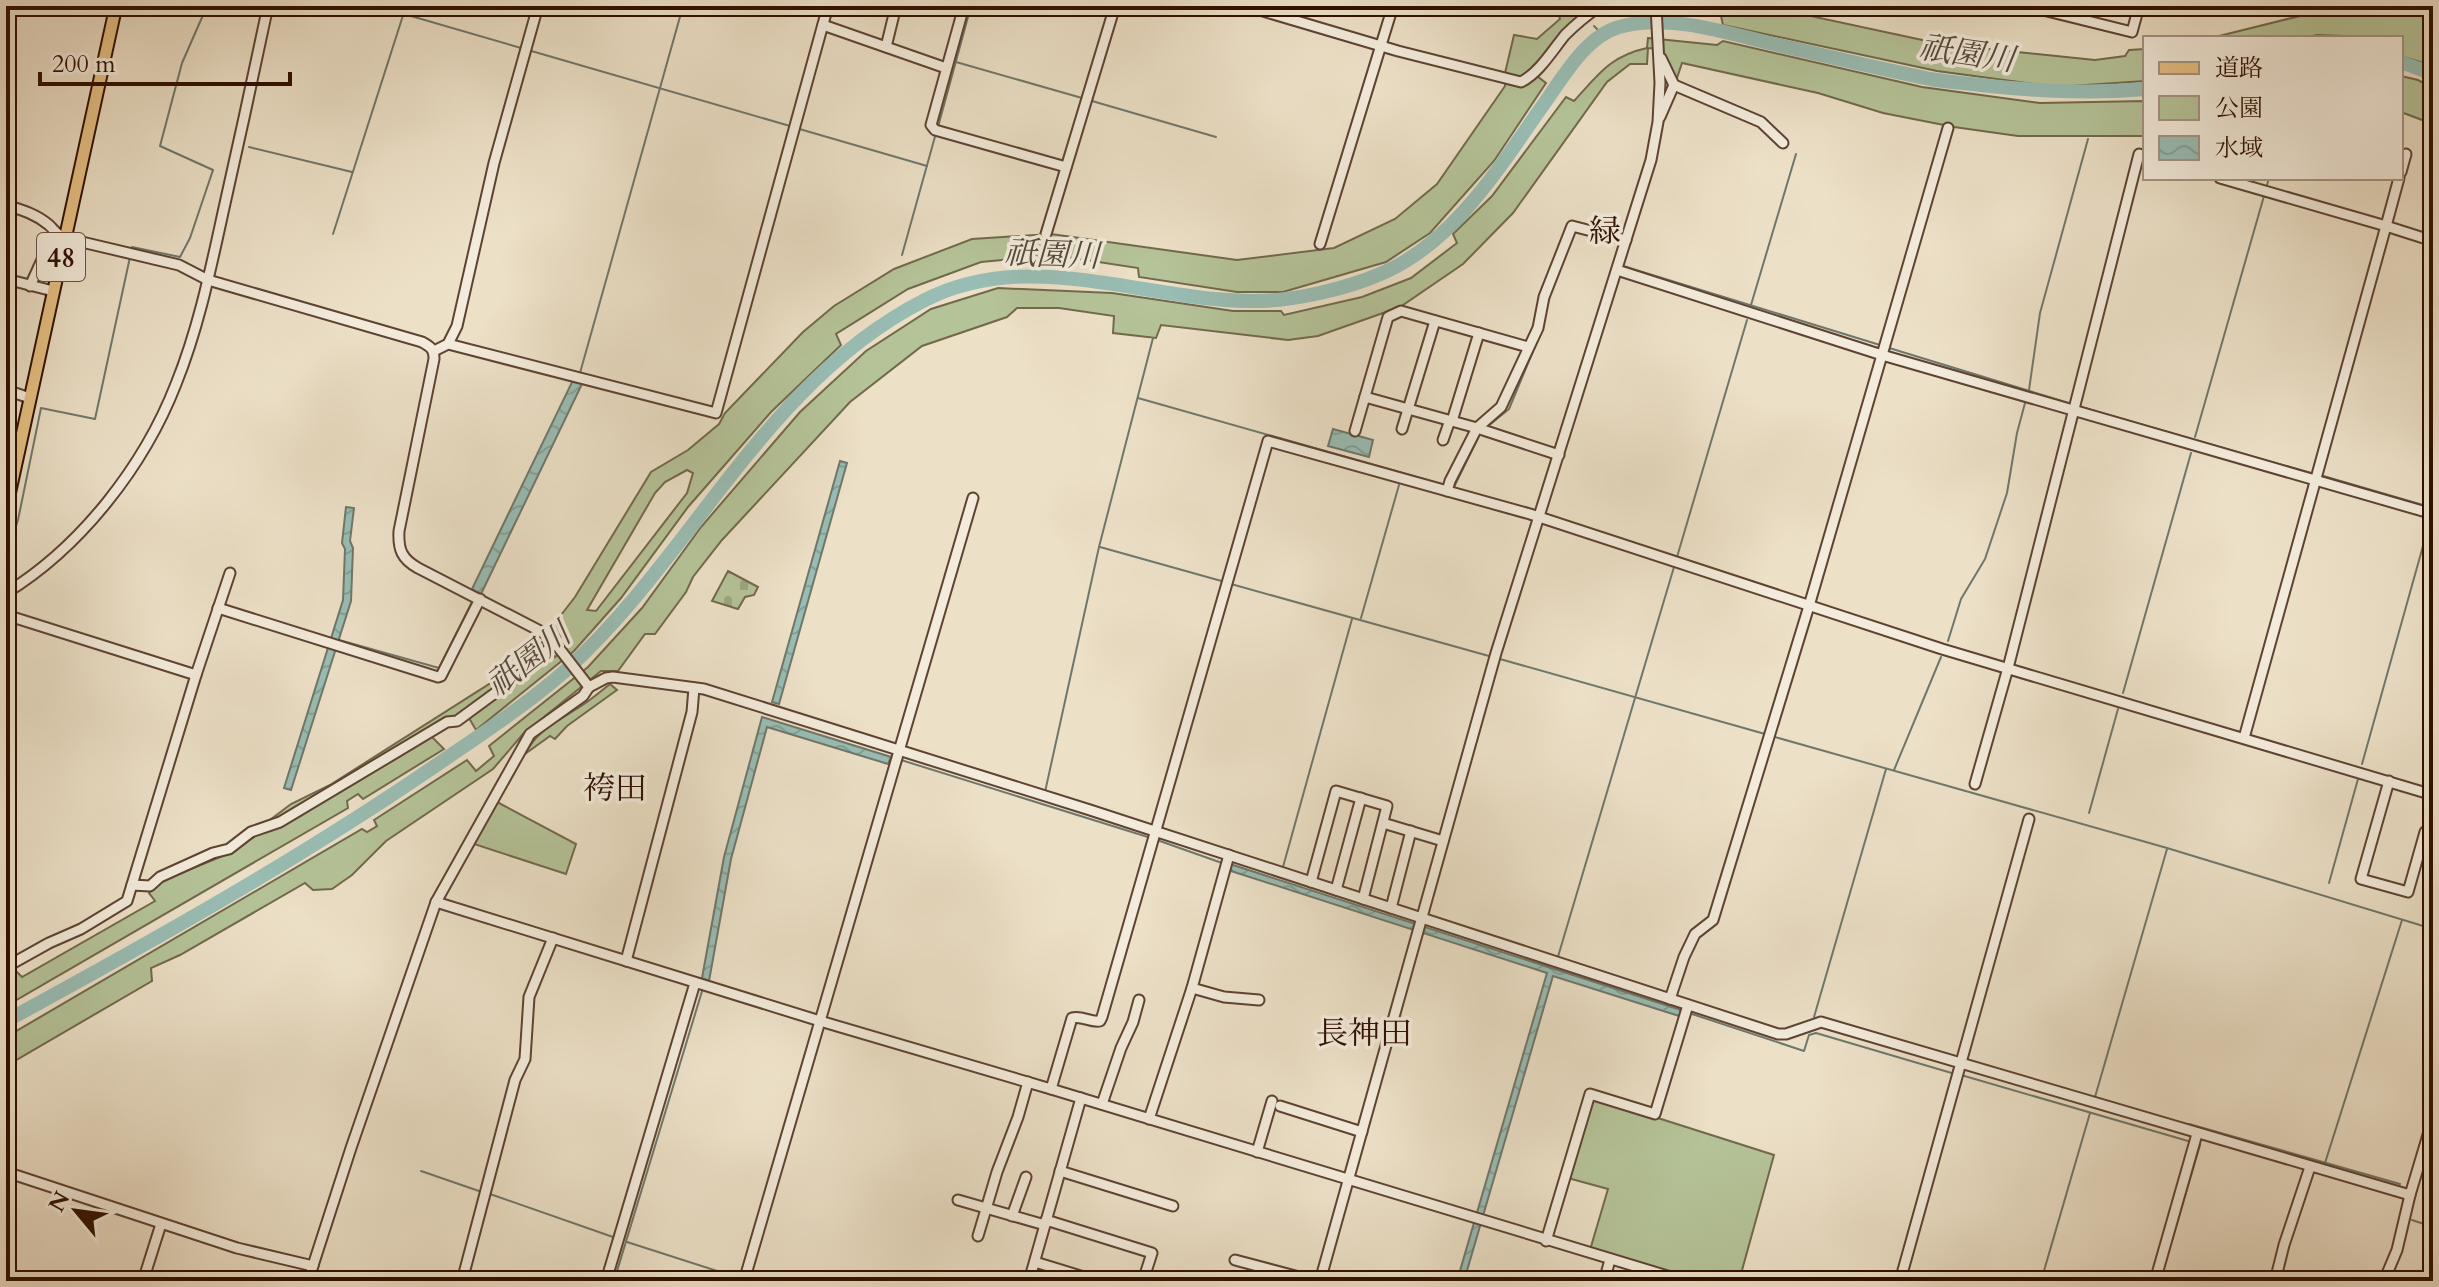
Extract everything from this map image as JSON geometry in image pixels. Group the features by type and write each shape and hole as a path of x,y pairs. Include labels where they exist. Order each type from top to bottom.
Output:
{"main road":[{"name":"48","path":"6,509 53,291 61,237 116,6"}],"street":[{"path":"6,593 40,569 73,539 106,502 130,470 176,385 208,280 268,6"},
{"path":"434,351 448,344 457,326 494,163 538,6"},
{"path":"448,344 716,413 828,6"},
{"path":"886,47 896,6"},
{"path":"964,6 931,125 938,131 1066,167"},
{"path":"1046,234 1115,6"},
{"path":"1246,6 1381,46 1521,82 1576,24 1600,6"},
{"path":"1320,244 1393,6"},
{"path":"1320,1281 1496,653 1651,160 1658,122 1660,83 1656,6"},
{"path":"2027,6 2132,32 2139,6"},
{"path":"823,25 946,68"},
{"path":"1657,52 1674,85 1761,122 1783,143"},
{"path":"1658,122 1674,85"},
{"path":"1670,999 1695,934 1713,920 1809,606 1948,128"},
{"path":"1975,784 2008,668 2139,154 2143,155"},
{"path":"2403,165 2406,154"},
{"path":"2227,180 2433,241"},
{"path":"2244,738 2398,180"},
{"path":"6,205 34,214 61,237"},
{"path":"1449,486 1477,428 1501,407 1538,328 1544,297 1572,226 1626,240"},
{"path":"30,286 51,240 61,237 179,265 208,280 422,342 434,351"},
{"path":"1617,270 1882,355 2075,406 2433,514"},
{"path":"6,279 53,291"},
{"path":"1355,431 1388,317 1401,311 1528,347"},
{"path":"1402,429 1435,321"},
{"path":"1443,440 1452,421 1479,333"},
{"path":"434,351 399,531 398,545 402,555 408,562 534,626 555,643 589,685"},
{"path":"6,390 30,398"},
{"path":"1365,397 1559,455"},
{"path":"1051,1089 1072,1018 1096,1022 1102,1017 1268,441 1449,486 1809,606 2433,795"},
{"path":"744,1281 973,498"},
{"path":"6,967 81,929 127,901 230,573"},
{"path":"218,608 438,677 480,599"},
{"path":"6,629 8,616 196,675"},
{"path":"132,885 150,886 160,877 229,849 251,832 280,822 447,722 457,721 525,671 555,643"},
{"path":"308,1281 436,902 530,734 583,696 589,685 613,677 694,688 899,750 1778,1034 1821,1022 2410,1195"},
{"path":"626,961 692,712 694,688"},
{"path":"2389,781 2361,879 2408,892 2425,832 2433,834"},
{"path":"1311,882 1336,791 1387,806 1363,899"},
{"path":"1336,890 1361,798"},
{"path":"1900,1281 2029,819"},
{"path":"1383,823 1443,841"},
{"path":"1391,908 1411,831"},
{"path":"1149,1119 1192,988 1229,855"},
{"path":"436,902 1684,1281"},
{"path":"462,1281 515,1080 525,1059 529,997 553,938"},
{"path":"606,1281 695,983"},
{"path":"1192,988 1224,997 1259,1000"},
{"path":"1102,1104 1139,1000"},
{"path":"1546,1241 1590,1094 1655,1114 1688,1005"},
{"path":"978,1236 1028,1082"},
{"path":"1029,1281 1081,1098"},
{"path":"1257,1152 1276,1104 1362,1132"},
{"path":"2384,1281 2397,1250 2433,1118"},
{"path":"2155,1281 2197,1134"},
{"path":"2275,1281 2310,1167"},
{"path":"1060,1171 1173,1206"},
{"path":"6,1172 237,1248 313,1266"},
{"path":"1012,1216 1026,1177"},
{"path":"958,1200 1152,1253 1143,1281"},
{"path":"143,1281 161,1224"},
{"path":"1235,1260 1314,1281"},
{"path":"1604,1281 1610,1260"},
{"path":"1035,1262 1097,1281"}],"green space":[{"path":"1556,6 1590,6 1570,25 1533,73 1546,83 1494,161 1430,233 1386,262 1283,292 1237,292 1139,277 1138,268 1053,255 981,262 908,289 836,334 841,345 771,412 688,507 621,598 574,651 476,730 466,713 427,732 444,749 363,799 358,794 347,801 348,808 6,1006 6,972 13,968 22,977 155,901 149,893 161,881 225,855 254,837 258,829 291,804 330,785 519,665 542,642 555,657 569,643 551,628 575,597 651,472 688,450 719,424 725,413 803,332 834,306 894,269 972,239 1051,234 1237,260 1334,248 1395,219 1437,184 1505,86 1514,35 1537,39 1560,19","holes":["687,470 693,473 687,493 596,611 587,610 655,493 665,482"]},
{"path":"1663,6 1764,6 1941,44 2095,60 2125,56 2129,50 2143,49 2143,81 2056,87 1937,71 1723,25 1721,16"},
{"path":"2373,6 2412,14 2411,6 2423,6 2433,17 2433,66 2403,57 2403,36 2219,36 2336,7 2371,10"},
{"path":"1648,38 1717,45 1723,41 1922,87 2040,103 2143,101 2143,136 2018,136 1954,127 1883,113 1818,93 1682,63 1676,81 1661,49 1648,48 1647,64 1630,64 1607,82 1513,213 1463,264 1400,307 1318,336 1288,340 1161,325 1156,338 1113,333 1114,316 1059,308 1017,308 1007,317 922,346 850,402 722,540 655,634 645,634 618,671 601,671 523,734 493,769 386,841 352,875 332,889 313,890 305,883 180,955 151,968 152,981 6,1066 6,1037 362,829 367,832 377,826 374,820 467,760 476,771 494,756 489,746 588,667 642,608 701,527 800,412 866,351 931,309 998,288 1112,293 1233,311 1281,311 1284,315 1362,297 1411,278 1457,243 1453,234 1492,196 1566,97 1574,101 1614,61 1647,48"},
{"path":"2403,76 2433,88 2433,128 2403,113"},
{"path":"728,571 758,587 754,595 745,597 738,609 712,601"},
{"path":"610,684 617,690 567,726 555,739 550,736 525,754 543,731"},
{"path":"497,802 576,844 566,874 474,844"},
{"path":"1592,1097 1774,1155 1739,1281 1699,1281 1590,1250 1608,1189 1568,1178"}],"water":[{"path":"573,380 582,384 481,594 472,589"},
{"path":"1333,429 1373,440 1369,457 1328,446"},
{"path":"840,461 847,463 779,704 772,702"},
{"path":"346,507 354,508 350,541 353,548 351,601 291,790 284,788 343,600 345,549 342,543"},
{"path":"762,717 891,757 888,764 767,727 731,859 709,981 702,978 724,857"},
{"path":"1230,864 1681,1010 1679,1016 1553,976 1464,1281 1457,1281 1547,973 1228,870"}],"waterway":[{"path":"132,251 132,247 180,257 190,238 213,170 160,146 182,63 207,6"},
{"path":"333,234 406,6"},
{"path":"580,373 683,6"},
{"path":"938,127 971,6"},
{"path":"1540,6 1555,10 1568,6"},
{"path":"2260,15 2263,6"},
{"path":"404,14 521,48"},
{"name":"祇園川","path":"6,1021 276,868 381,802 534,697 611,625 733,473 819,376 869,334 925,300 964,285 1004,278 1086,280 1250,301 1301,297 1370,278 1410,259 1454,222 1491,178 1584,50 1606,32 1638,23 1675,23 1713,29 1943,81 2062,91 2143,89"},
{"path":"1594,26 1603,35"},
{"path":"528,50 790,126"},
{"path":"956,62 1082,98"},
{"name":"祇園川","path":"2403,63 2433,74"},
{"path":"1092,101 1216,137"},
{"path":"796,128 927,166"},
{"path":"902,255 936,133"},
{"path":"2029,390 2040,313 2088,139"},
{"path":"249,147 352,172"},
{"path":"1751,305 1796,154"},
{"path":"2267,185 2268,180"},
{"path":"2195,437 2264,196"},
{"path":"6,557 18,520 41,408 95,419 130,257"},
{"path":"1623,266 1880,345"},
{"path":"1677,557 1747,320"},
{"path":"1487,427 1509,409 1539,337"},
{"path":"1045,792 1099,547 1153,338"},
{"path":"1886,347 2072,404"},
{"path":"6,397 16,401"},
{"path":"1138,398 1445,485"},
{"path":"1948,641 1961,599 1985,559 2007,493 2025,403"},
{"path":"2078,406 2314,474"},
{"path":"1451,486 1454,487 1480,434"},
{"path":"2123,693 2191,453"},
{"path":"2320,475 2433,508"},
{"path":"1361,618 1399,485"},
{"path":"2362,764 2430,521"},
{"path":"1100,547 1225,582"},
{"path":"1557,960 1674,567"},
{"path":"1231,584 1489,656"},
{"path":"339,640 439,668 472,602"},
{"path":"1283,867 1352,619"},
{"path":"1894,770 1941,657"},
{"path":"1500,659 1765,734"},
{"path":"2089,813 2118,709"},
{"path":"1775,737 2167,848 2433,929"},
{"path":"901,760 1151,838"},
{"path":"1814,1017 1886,769"},
{"path":"2329,883 2358,779"},
{"path":"1157,840 1222,863"},
{"path":"2095,1097 2167,849"},
{"path":"2325,1163 2402,920"},
{"path":"614,1281 703,988"},
{"path":"1689,1013 1804,1051 1809,1035 1816,1033 1955,1074"},
{"path":"1961,1075 2188,1141"},
{"path":"2041,1281 2090,1113"},
{"path":"2189,1124 2400,1184"},
{"path":"2160,1281 2200,1145"},
{"path":"421,1171 479,1191"},
{"path":"490,1194 613,1237"},
{"path":"2412,1220 2433,1227"},
{"path":"627,1242 739,1278"}],"district":[{"name":"緑","path":"1605,231"},
{"name":"袴田","path":"615,788"},
{"name":"長神田","path":"1364,1033"}]}
